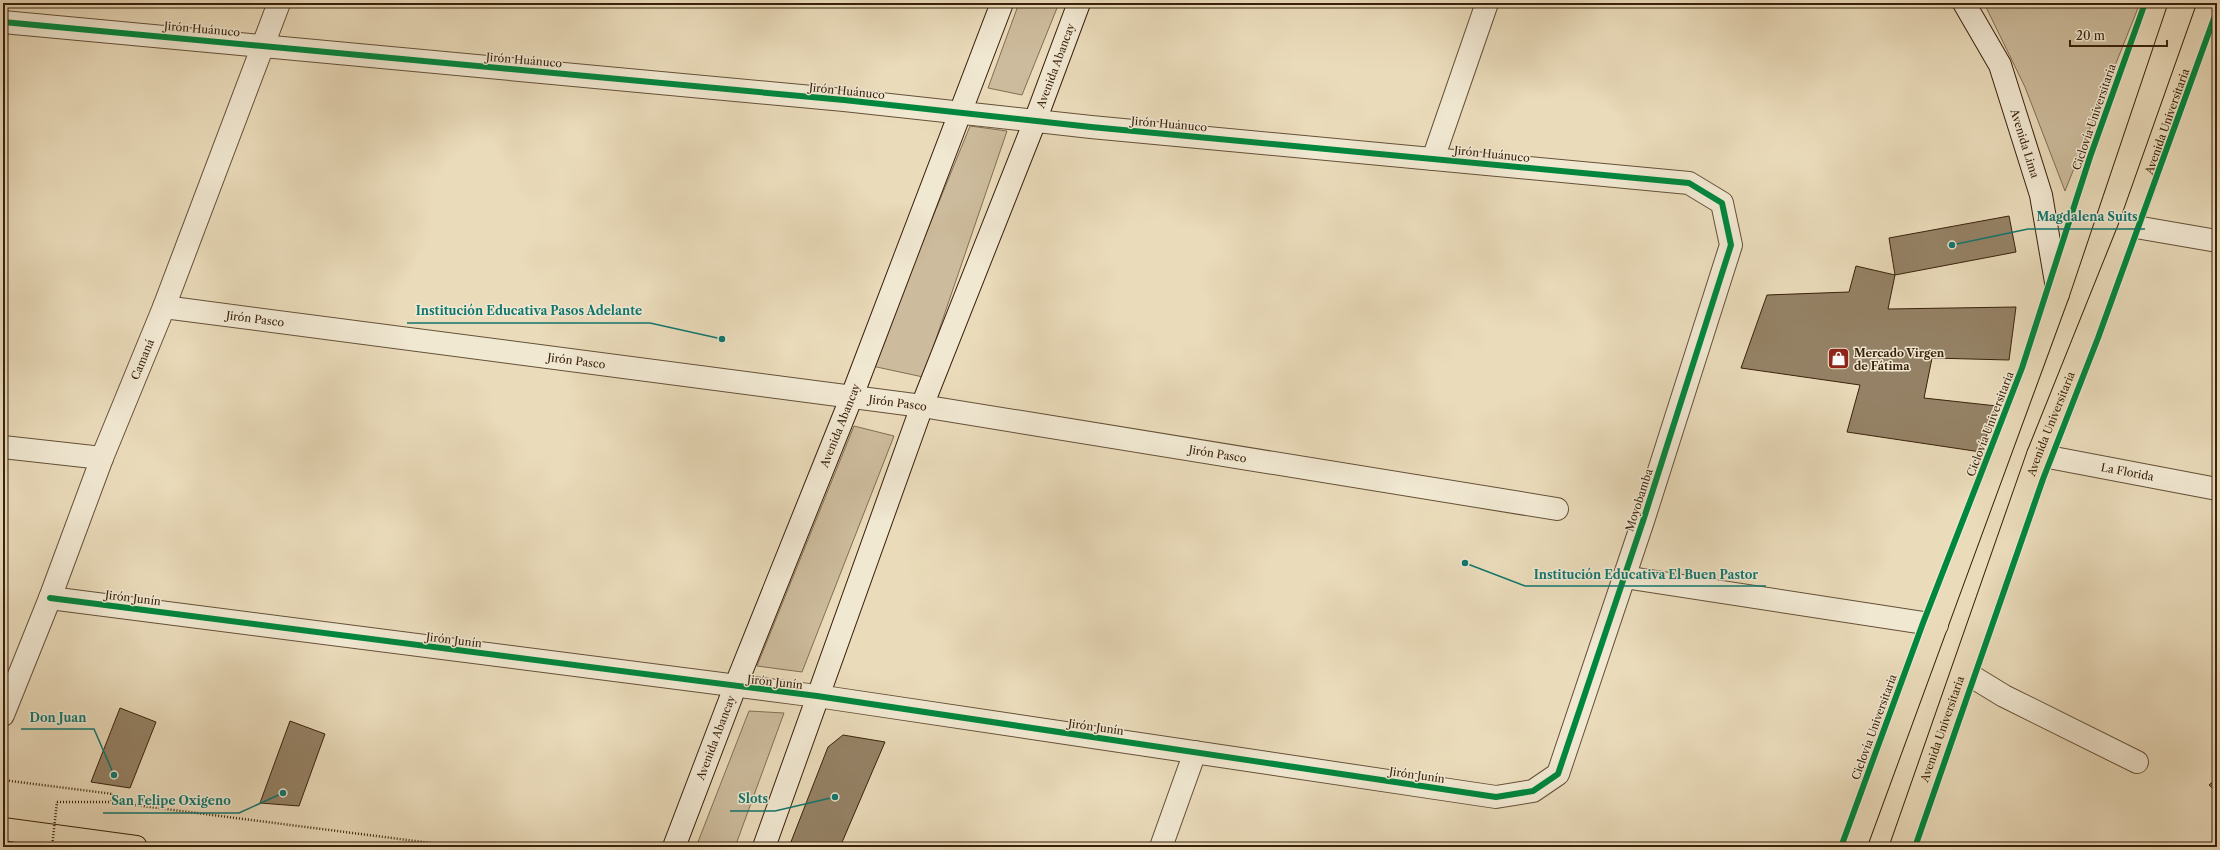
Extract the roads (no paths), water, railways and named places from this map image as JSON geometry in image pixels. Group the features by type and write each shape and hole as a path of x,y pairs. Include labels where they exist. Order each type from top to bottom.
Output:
{"main road":[{"path":"1854,847 1937,626 2058,294 2156,3"},
{"name":"Avenida Universitaria","path":"1901,847 2038,455 2130,226 2209,3"},
{"path":"3,829 136,847"}],"street":[{"name":"Camaná","path":"3,715 50,598 102,458 164,307 279,3"},
{"name":"Avenida Abancay","path":"674,847 734,687 852,396 962,112 1002,3"},
{"name":"Avenida Abancay","path":"764,847 922,406 1035,121 1079,3"},
{"path":"1433,159 1487,3"},
{"name":"Avenida Lima","path":"1964,3 2002,72 2042,194 2058,294"},
{"name":"Jirón Huánuco","path":"3,22 263,45 962,112 1035,121 1689,183"},
{"name":"Moyobamba","path":"1496,797 1533,791 1558,774 1624,577 1731,245 1722,203 1689,183"},
{"path":"2130,226 2217,241"},
{"name":"Jirón Pasco","path":"164,307 922,406 1557,509"},
{"path":"3,448 102,458"},
{"name":"La Florida","path":"2038,455 2217,489"},
{"path":"1624,577 1937,626"},
{"name":"Jirón Junín","path":"50,598 734,687 817,696 1496,797"},
{"path":"1963,671 2004,696 2137,762"},
{"path":"1161,847 1195,752"}],"place":[{"name":"Magdalena Suits","path":"1952,245"},
{"name":"Institución Educativa Pasos Adelante","path":"722,339"},
{"name":"Mercado Virgen de Fátima","path":"1838,359"},
{"name":"Institución Educativa El Buen Pastor","path":"1465,563"},
{"name":"Don Juan","path":"114,775"},
{"name":"San Felipe Oxigeno","path":"283,793"},
{"name":"Slots","path":"835,797"}]}
